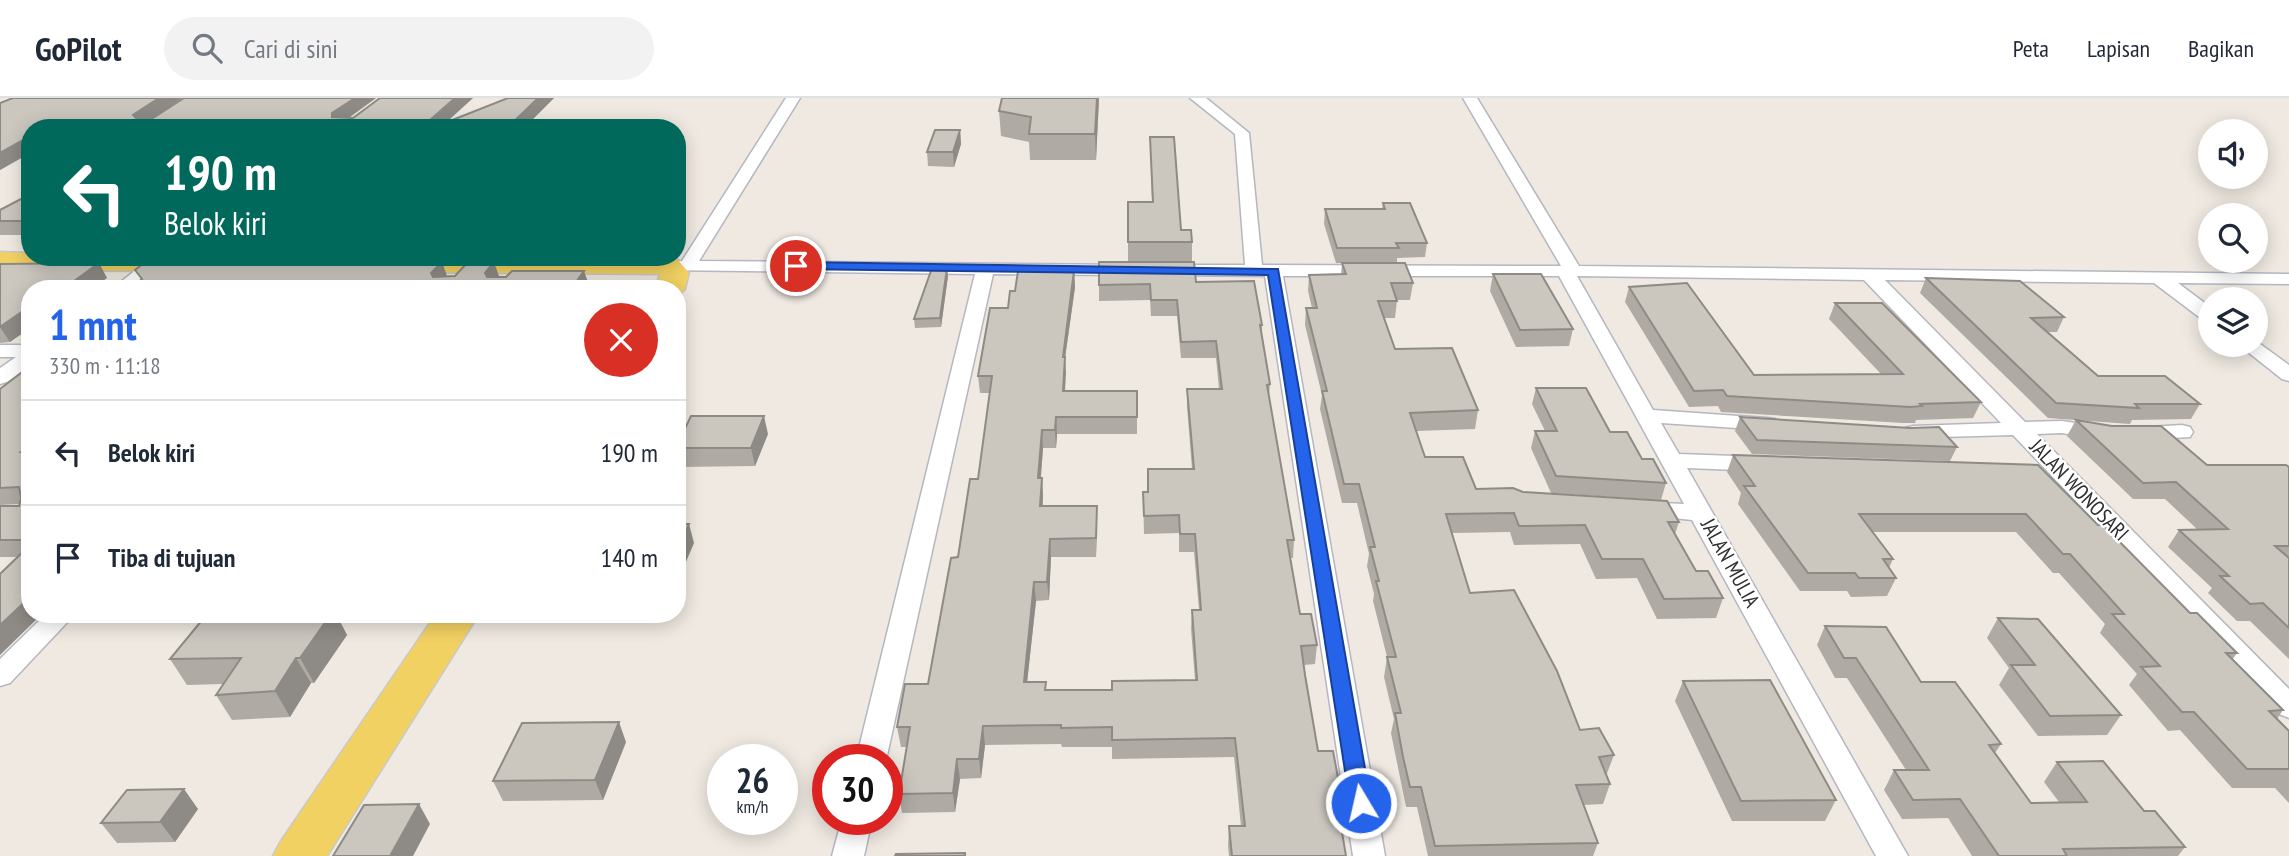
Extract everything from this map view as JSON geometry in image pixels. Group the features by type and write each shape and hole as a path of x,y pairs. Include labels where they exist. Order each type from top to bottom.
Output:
{"main road":[{"path":"0,261 21,261"},
{"path":"451,266 515,272 676,273"},
{"path":"299,856 452,623"}],"street":[{"path":"686,258 793,98"},
{"path":"1197,98 1242,132 1264,272 1369,856"},
{"name":"JALAN MULIA","path":"1471,98 1892,856"},
{"path":"133,280 152,266"},
{"path":"676,273 986,267 1264,272 1569,271 2289,279"},
{"path":"875,744 986,267"},
{"name":"JALAN WONOSARI","path":"1869,274 2289,707"},
{"path":"2158,277 2198,307"},
{"path":"0,351 21,353"},
{"path":"2267,357 2285,369"},
{"path":"0,378 21,361"},
{"path":"1648,416 1784,426"},
{"path":"1890,432 2062,427 2103,433 2182,432"},
{"path":"1673,461 1785,465"},
{"path":"2035,473 2063,474"},
{"path":"1623,508 1702,513"},
{"path":"0,676 53,623"},
{"path":"848,856 853,835"}],"building":[{"path":"13,98 159,98 133,115 136,118 153,118 184,98 355,98 332,113 332,117 353,118 380,98 455,98 431,119 21,119 21,141 0,153 0,103"},
{"path":"508,98 538,98 516,119 455,119"},
{"path":"1002,98 1097,98 1095,134 1029,134 1031,117 999,111"},
{"path":"935,130 960,130 953,152 927,152"},
{"path":"1150,137 1174,137 1181,230 1191,230 1192,242 1128,242 1128,202 1153,202"},
{"path":"21,199 21,221 0,221 0,210"},
{"path":"1383,203 1410,203 1427,243 1396,243 1399,248 1337,248 1325,209 1385,209"},
{"path":"1099,262 1194,262 1196,282 1254,281 1270,384 1267,385 1294,540 1287,540 1300,614 1311,614 1317,645 1301,646 1305,675 1318,751 1333,751 1345,815 1339,815 1346,856 1232,856 1229,826 1245,826 1235,738 1112,740 1112,727 983,726 979,759 957,759 953,793 903,794 903,770 910,727 897,727 905,684 928,684 951,558 958,557 970,479 978,479 992,376 978,376 990,308 1008,308 1010,291 1015,291 1018,271 1074,271 1063,357 1063,391 1137,391 1137,417 1056,417 1055,430 1042,430 1038,478 1042,478 1040,506 1097,506 1096,538 1050,539 1047,582 1034,582 1024,682 1046,682 1045,690 1112,690 1112,681 1197,680 1192,610 1201,610 1195,534 1180,534 1179,515 1144,516 1143,492 1148,492 1148,469 1194,469 1187,389 1222,389 1216,341 1181,342 1177,300 1151,300 1150,284 1099,285"},
{"path":"1342,263 1405,263 1413,283 1391,283 1397,301 1378,301 1395,349 1452,348 1478,410 1410,413 1425,457 1463,457 1476,489 1513,488 1523,492 1667,501 1679,522 1668,522 1696,571 1708,571 1723,598 1664,599 1643,559 1602,559 1585,525 1519,526 1514,513 1446,514 1470,593 1514,590 1557,671 1580,730 1599,728 1614,755 1599,757 1610,784 1576,785 1598,843 1435,846 1421,787 1410,787 1403,757 1395,713 1401,713 1387,657 1396,657 1376,581 1379,581 1370,547 1375,547 1359,484 1344,484 1322,391 1327,391 1306,308 1317,308 1309,275 1346,274"},
{"path":"0,264 95,266 75,280 21,280 21,312 0,327"},
{"path":"140,266 438,266 431,273 433,277 455,276 464,266 491,266 485,273 487,277 506,277 512,271 584,271 578,280 141,280 135,270"},
{"path":"932,268 947,268 940,318 914,319"},
{"path":"1493,274 1541,274 1573,329 1520,330"},
{"path":"1926,278 2020,281 2064,317 2031,318 2098,376 2165,376 2200,404 2135,404 2139,408 2056,403"},
{"path":"1687,283 1754,375 1903,374 1835,303 1882,303 1981,402 1920,404 1922,406 1910,407 1727,396 1723,390 1694,391 1629,287"},
{"path":"21,373 21,497 19,487 0,488 0,389"},
{"path":"1536,388 1586,388 1610,432 1627,432 1642,459 1653,459 1666,483 1556,476 1535,431 1557,431"},
{"path":"691,416 764,416 751,448 686,448 686,426"},
{"path":"1740,417 1910,428 1939,427 1957,447 1757,440"},
{"path":"2076,420 2112,426 2161,426 2207,465 2289,467 2289,546 2275,546 2289,558 2289,628 2263,603 2250,604 2220,576 2229,576 2179,530 2228,529 2176,482 2143,483"},
{"path":"1733,455 2038,465 2098,525 2103,525 2190,613 2197,613 2237,653 2226,653 2283,710 2269,711 2289,731 2289,769 2247,769 2194,712 2182,712 2141,667 2160,666 2112,614 2124,614 2070,554 2063,554 2026,514 1859,514 1893,559 1883,559 1896,578 1859,578 1855,573 1808,573 1744,486 1755,486"},
{"path":"21,499 21,540 0,540 0,506 19,506"},
{"path":"21,554 21,605 0,625 0,574"},
{"path":"1998,618 2038,619 2121,715 2050,716 2011,665 2035,665"},
{"path":"200,623 325,623 300,658 296,658 275,691 216,695 241,658 170,659"},
{"path":"1825,626 1886,627 1921,682 1955,682 2001,744 1989,745 2031,803 2087,802 2057,762 2103,761 2144,811 2155,811 2185,847 2063,849 2067,856 1999,856 1960,799 1913,800 1894,770 1929,770 1856,658 1844,658"},
{"path":"1770,680 1836,800 1741,801 1683,681"},
{"path":"619,722 595,780 493,781 522,723"},
{"path":"184,789 160,822 101,823 127,790"},
{"path":"419,804 390,856 333,856 364,805"},
{"path":"965,853 965,856 895,856 896,854"}],"route":[{"path":"796,266 1273,272 1361,803"}]}
